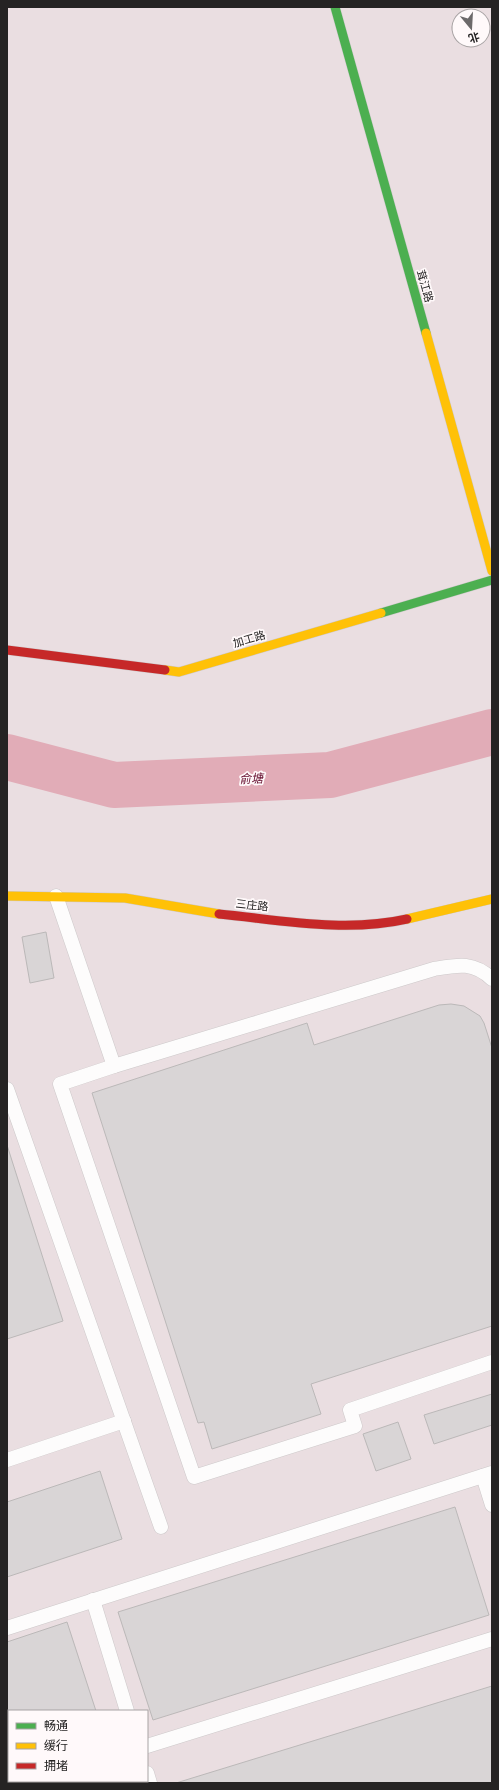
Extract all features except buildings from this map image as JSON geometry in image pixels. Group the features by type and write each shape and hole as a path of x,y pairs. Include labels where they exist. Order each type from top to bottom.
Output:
{"street":[{"name":"茸江路","path":"335,7 492,572"},
{"name":"加工路","path":"7,650 179,672 492,580"},
{"name":"三庄路","path":"7,896 125,898 210,913 346,926 390,923 492,899"}],"lane":[{"path":"56,896 114,1066"},
{"path":"492,979 482,970 459,965 434,968 60,1084 194,1478 355,1426 350,1410 492,1362"},
{"path":"7,1089 161,1527"},
{"path":"7,1460 124,1421"},
{"path":"7,1628 488,1474 492,1505"},
{"path":"93,1600 128,1710"},
{"path":"148,1746 492,1639"}],"shaded area":[{"path":"7,7 492,7 492,1783 7,1783"}],"waterway":[{"name":"俞塘","path":"7,757 114,785 330,775 492,732"}],"traffic: fast":[{"path":"335,7 426,333"},
{"path":"381,613 492,580"}],"traffic: slow":[{"path":"426,333 492,571"},
{"path":"165,670 179,672 381,613"},
{"path":"7,896 125,898 219,914"},
{"path":"407,919 492,899"}],"traffic: jam":[{"path":"7,650 165,670"},
{"path":"219,914 289,922 337,925 384,923 407,919"}]}
